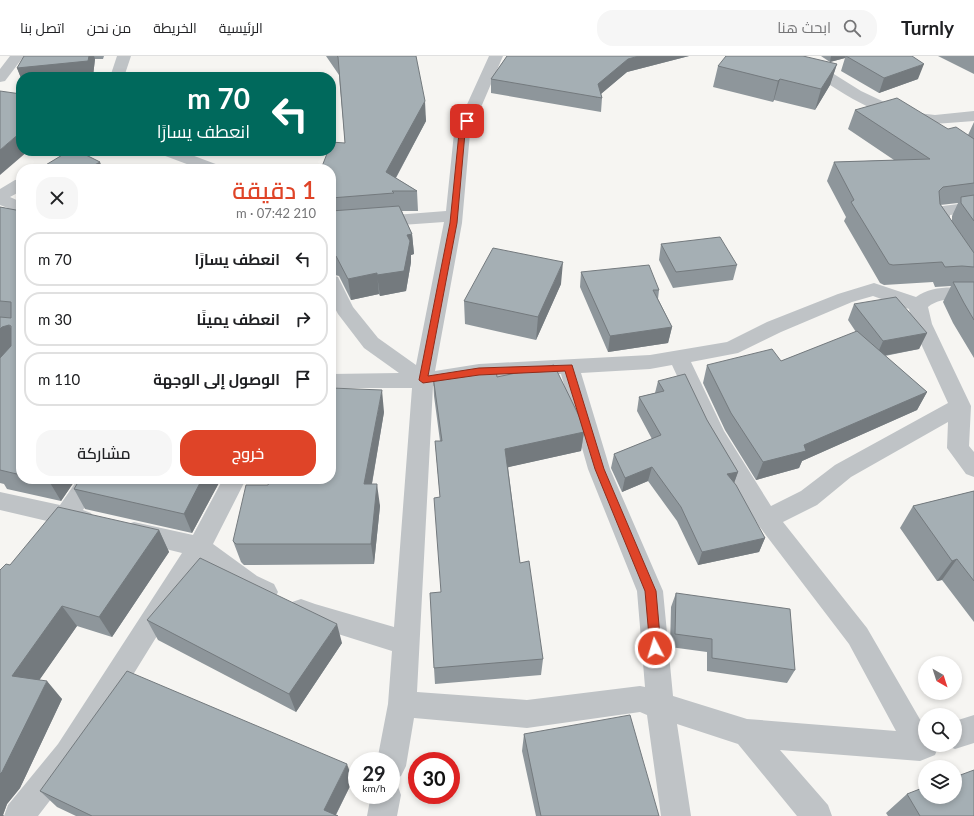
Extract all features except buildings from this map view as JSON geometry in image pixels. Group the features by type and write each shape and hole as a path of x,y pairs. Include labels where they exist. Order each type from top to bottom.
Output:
{"street":[{"path":"5,78 17,56"},
{"path":"119,72 124,56"},
{"path":"393,752 402,704 423,380 454,216 462,133 496,56"},
{"path":"795,56 827,70 870,102 894,112 920,118 953,119 974,116"},
{"path":"920,118 944,135"},
{"path":"180,156 201,164"},
{"path":"0,198 16,187"},
{"path":"0,198 16,206"},
{"path":"974,206 941,211 941,223 974,271"},
{"path":"336,224 454,216"},
{"path":"336,381 423,380 479,372 650,362 731,348 774,327 845,298 874,289 918,305"},
{"path":"336,291 345,310 371,343 423,380"},
{"path":"918,305 930,296 957,293 974,295"},
{"path":"918,305 922,324 960,406 958,448 974,468"},
{"path":"678,357 715,434 766,519 858,636 918,739"},
{"path":"569,367 599,469 650,591 660,705 676,816"},
{"path":"766,519 809,498 843,471 960,406"},
{"path":"40,544 66,516 88,484"},
{"path":"19,816 68,754 199,547 233,484"},
{"path":"0,501 199,547 248,584 309,614 406,643"},
{"path":"402,704 527,714 640,699 747,733 918,746"},
{"path":"962,733 974,729"},
{"path":"747,733 817,816"},
{"path":"382,816 384,804"}],"route":[{"path":"467,121 462,133 453,223 423,380 479,372 569,367 599,469 650,591 655,648"}]}
